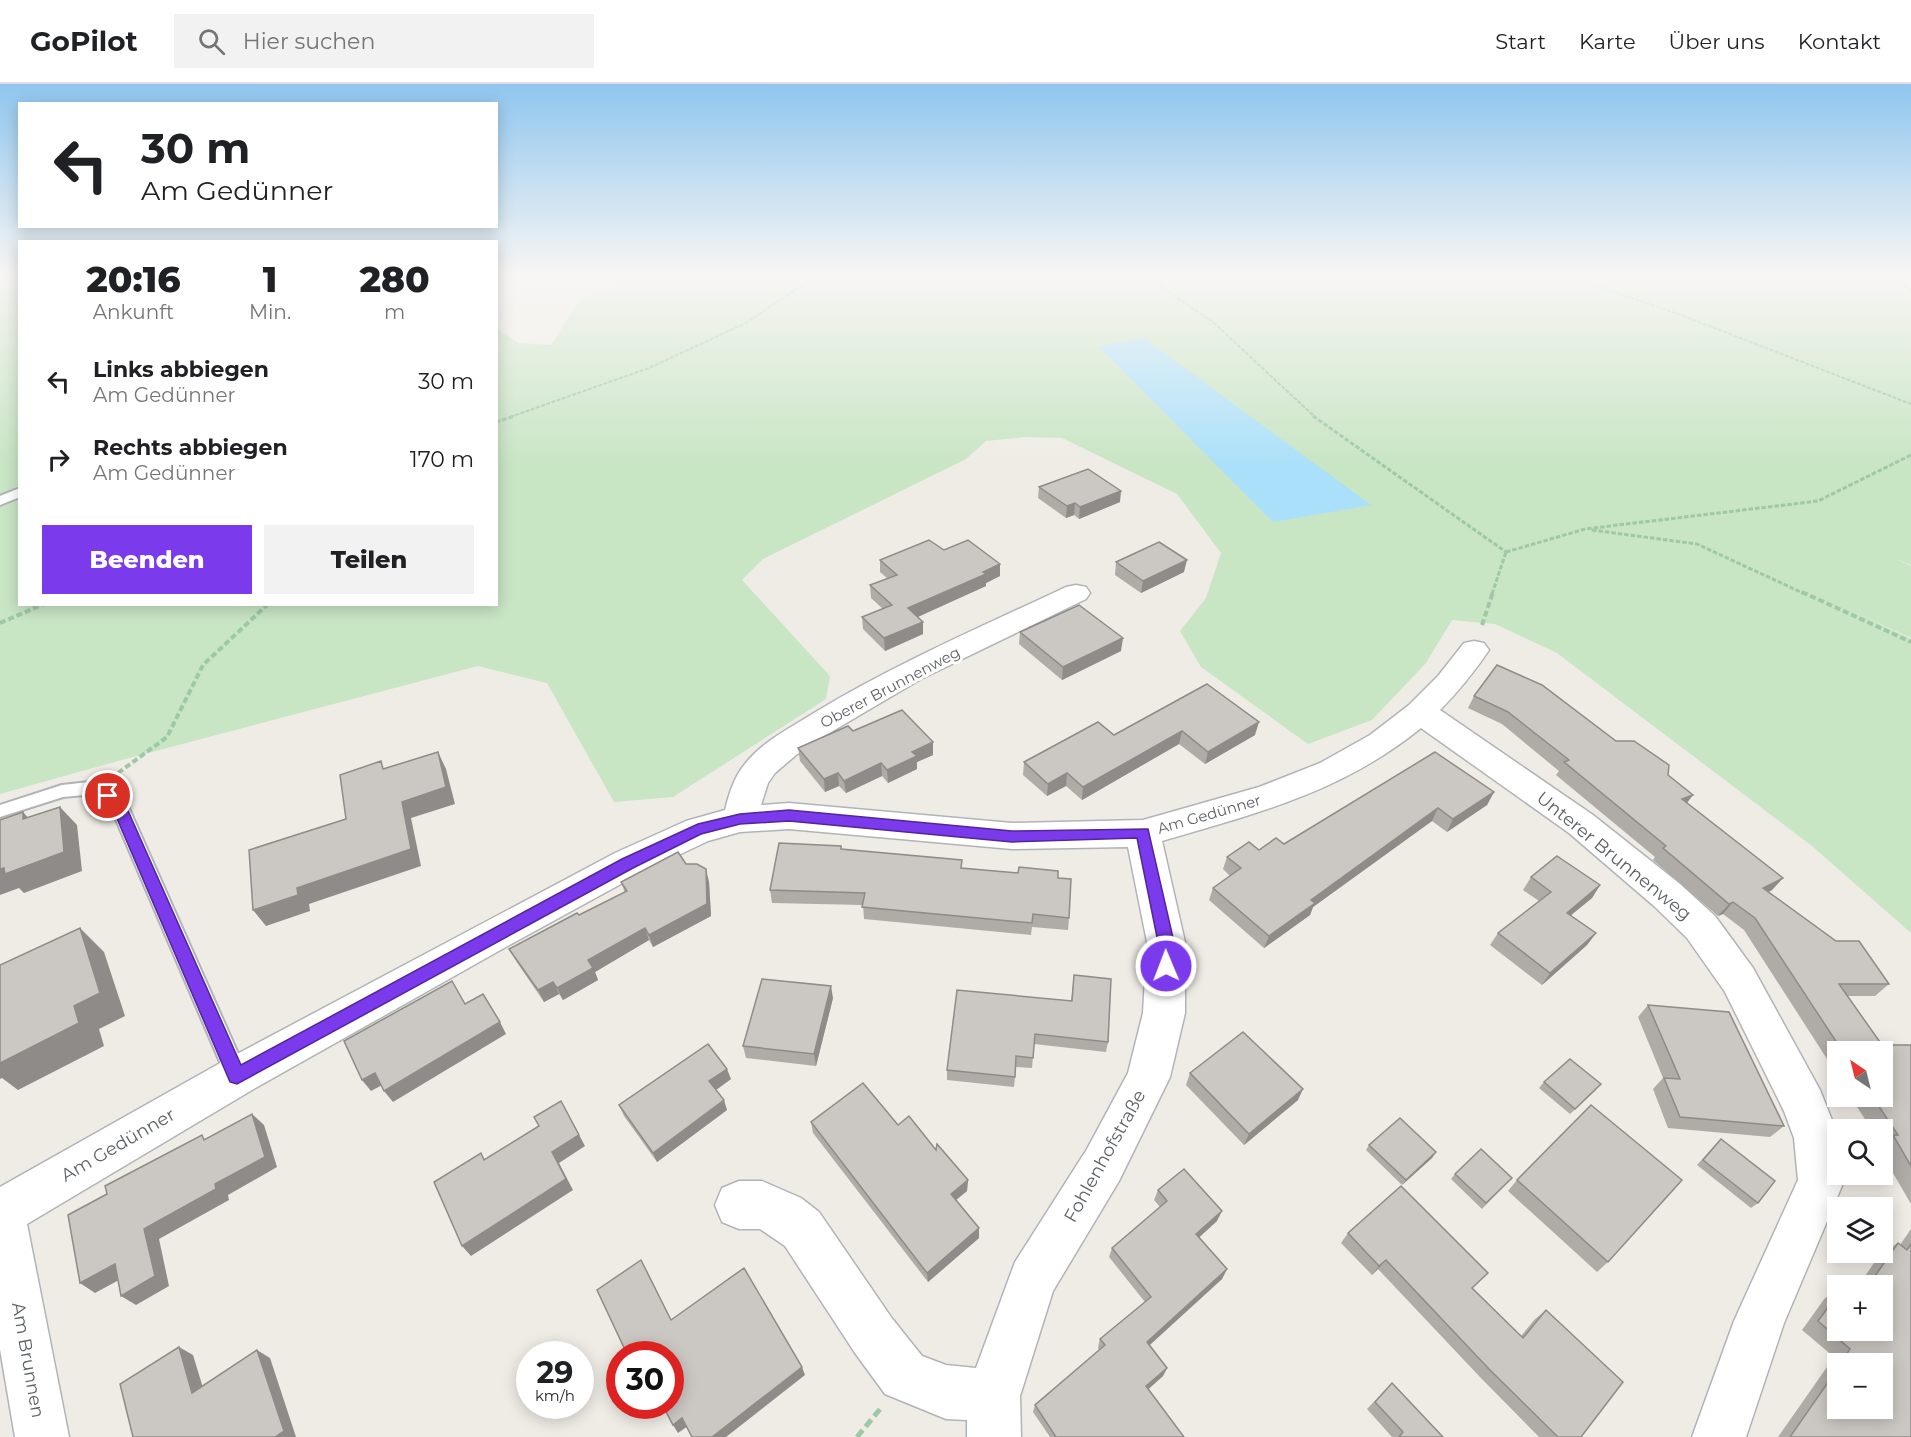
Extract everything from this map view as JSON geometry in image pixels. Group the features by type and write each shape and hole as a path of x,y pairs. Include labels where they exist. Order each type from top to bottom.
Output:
{"street":[{"name":"Oberer Brunnenweg","path":"740,819 747,790 756,773 778,751 835,714 902,677 1076,593"},
{"name":"Am Gedünner","path":"1,1213 237,1076 628,863 698,830 740,819 789,816 1012,836 1143,833 1269,797 1332,771 1381,743 1420,712 1449,682 1474,650"},
{"name":"Unterer Brunnenweg","path":"1420,712 1581,824 1667,894 1701,927 1738,980 1804,1105 1816,1138 1821,1181 1759,1321 1719,1437"},
{"name":"Fohlenhofstraße","path":"739,1205 762,1205 784,1215 802,1229 873,1335 904,1376 946,1392 994,1417 1032,1279 1103,1165 1148,1077 1164,1012 1166,942 1143,833"},
{"name":"Am Brunnen","path":"1,1213 42,1437"}],"lane":[{"path":"0,501 18,493"},
{"path":"0,811 62,791 98,787 118,804 237,1076"}],"path":[{"path":"498,421 556,403 649,368 711,339"},
{"path":"1231,339 1320,422 1506,552"},
{"path":"1743,339 1911,404"},
{"path":"1506,552 1585,529 1818,501 1911,455"},
{"path":"1585,529 1697,544 1911,642"},
{"path":"1474,650 1506,552"},
{"path":"0,623 39,606"},
{"path":"98,787 166,736 203,665 266,606"}],"green space":[{"path":"0,339 18,339 18,606 498,606 498,339 551,345 555,339 1911,339 1911,565 1894,558 1911,566 1911,638 1852,611 1911,639 1911,933 1812,846 1557,653 1495,624 1452,620 1426,663 1372,720 1308,744 1201,667 1180,631 1206,598 1221,553 1177,494 1062,438 1025,437 986,441 966,459 763,559 742,580 830,676 826,699 673,797 614,802 547,683 478,666 0,794"}],"water":[{"path":"1146,339 1371,505 1273,522 1098,346"}],"building":[{"path":"1088,469 1121,491 1080,507 1075,503 1067,506 1039,487"},
{"path":"929,540 944,550 968,540 1000,564 983,572 986,574 908,608 923,622 884,638 862,617 892,605 870,585 897,575 880,560"},
{"path":"1159,542 1187,560 1143,581 1116,562"},
{"path":"1079,605 1123,638 1063,667 1020,632"},
{"path":"1497,665 1542,685 1616,741 1634,741 1669,765 1668,775 1693,795 1682,799 1783,878 1763,888 1836,941 1859,941 1889,984 1839,984 1879,1041 1836,1041 1755,918 1733,902 1729,904 1663,848 1666,846 1564,762 1569,760 1508,712 1474,696"},
{"path":"1207,684 1259,722 1208,752 1182,731 1083,787 1067,773 1048,784 1024,762 1098,722 1114,735"},
{"path":"902,710 933,742 912,752 917,756 887,770 881,763 844,781 838,773 824,779 798,748 848,726 853,731"},
{"path":"438,752 446,787 402,802 411,849 297,888 298,895 253,910 249,850 346,819 340,775 381,761 383,769"},
{"path":"1435,752 1494,792 1453,819 1438,808 1311,900 1315,903 1269,936 1213,888 1241,868 1227,857 1249,842 1259,850 1276,838 1284,844"},
{"path":"60,807 64,852 5,874 4,868 0,869 0,820 23,812 23,819"},
{"path":"779,843 841,846 841,849 962,860 961,868 1018,873 1019,867 1058,871 1058,878 1071,879 1069,918 1033,914 1032,923 862,907 865,893 770,890"},
{"path":"678,852 686,864 697,864 706,869 707,904 649,935 645,928 588,960 593,968 557,988 553,982 538,990 509,949 577,913 579,915 627,891 621,882"},
{"path":"1557,856 1600,885 1567,913 1596,933 1550,973 1498,933 1551,892 1531,877"},
{"path":"80,928 100,993 74,1006 79,1023 0,1063 0,965"},
{"path":"1074,975 1111,979 1108,1042 1035,1034 1033,1058 1016,1056 1015,1077 947,1070 957,990 1072,1001"},
{"path":"762,979 831,986 814,1054 743,1046"},
{"path":"452,981 465,1004 483,994 500,1022 384,1091 375,1073 362,1080 344,1041"},
{"path":"1648,1005 1729,1012 1784,1126 1680,1117 1664,1078 1680,1079"},
{"path":"1243,1032 1303,1089 1249,1134 1190,1073"},
{"path":"708,1044 727,1069 709,1081 724,1100 653,1153 619,1105"},
{"path":"1893,1045 1911,1045 1911,1166 1893,1135 1898,1135 1893,1128 1893,1119 1887,1119 1879,1107 1893,1107"},
{"path":"1570,1059 1601,1084 1575,1109 1544,1082"},
{"path":"863,1083 898,1125 909,1116 936,1150 937,1144 968,1180 951,1194 979,1228 927,1273 811,1122"},
{"path":"561,1101 579,1135 552,1152 566,1179 462,1246 434,1182 481,1153 484,1160 539,1126 534,1117"},
{"path":"1591,1105 1682,1180 1608,1262 1517,1180"},
{"path":"252,1114 265,1157 215,1184 216,1189 144,1229 155,1276 121,1296 115,1264 80,1283 68,1215 107,1194 105,1186 202,1135 204,1140"},
{"path":"1400,1118 1436,1152 1406,1180 1369,1145"},
{"path":"1721,1139 1775,1181 1758,1203 1703,1160"},
{"path":"1481,1149 1512,1178 1486,1203 1455,1174"},
{"path":"1184,1169 1222,1211 1196,1234 1227,1269 1147,1342 1167,1368 1146,1386 1184,1437 1056,1437 1035,1405 1105,1345 1100,1339 1151,1297 1112,1248 1167,1201 1158,1190"},
{"path":"1401,1186 1488,1273 1472,1288 1523,1338 1546,1310 1623,1382 1581,1437 1558,1437 1489,1369 1386,1260 1379,1266 1348,1233"},
{"path":"1898,1243 1907,1250 1911,1244 1911,1437 1790,1437 1827,1384 1827,1419 1893,1419 1893,1353 1847,1353 1850,1349 1841,1341 1893,1341 1893,1275 1876,1275 1884,1263 1893,1263 1893,1250"},
{"path":"641,1260 671,1320 744,1268 802,1367 712,1437 692,1437 683,1419 684,1341 621,1341 597,1290"},
{"path":"1827,1309 1827,1329 1818,1321"},
{"path":"179,1347 192,1393 257,1350 284,1431 275,1437 133,1437 120,1384"},
{"path":"1392,1383 1443,1437 1399,1437 1403,1432 1375,1402"},
{"path":"670,1419 681,1419 673,1425"}],"route":[{"path":"108,796 118,804 237,1076 628,863 698,830 740,819 789,816 1012,836 1143,833 1166,942 1166,966"}]}
